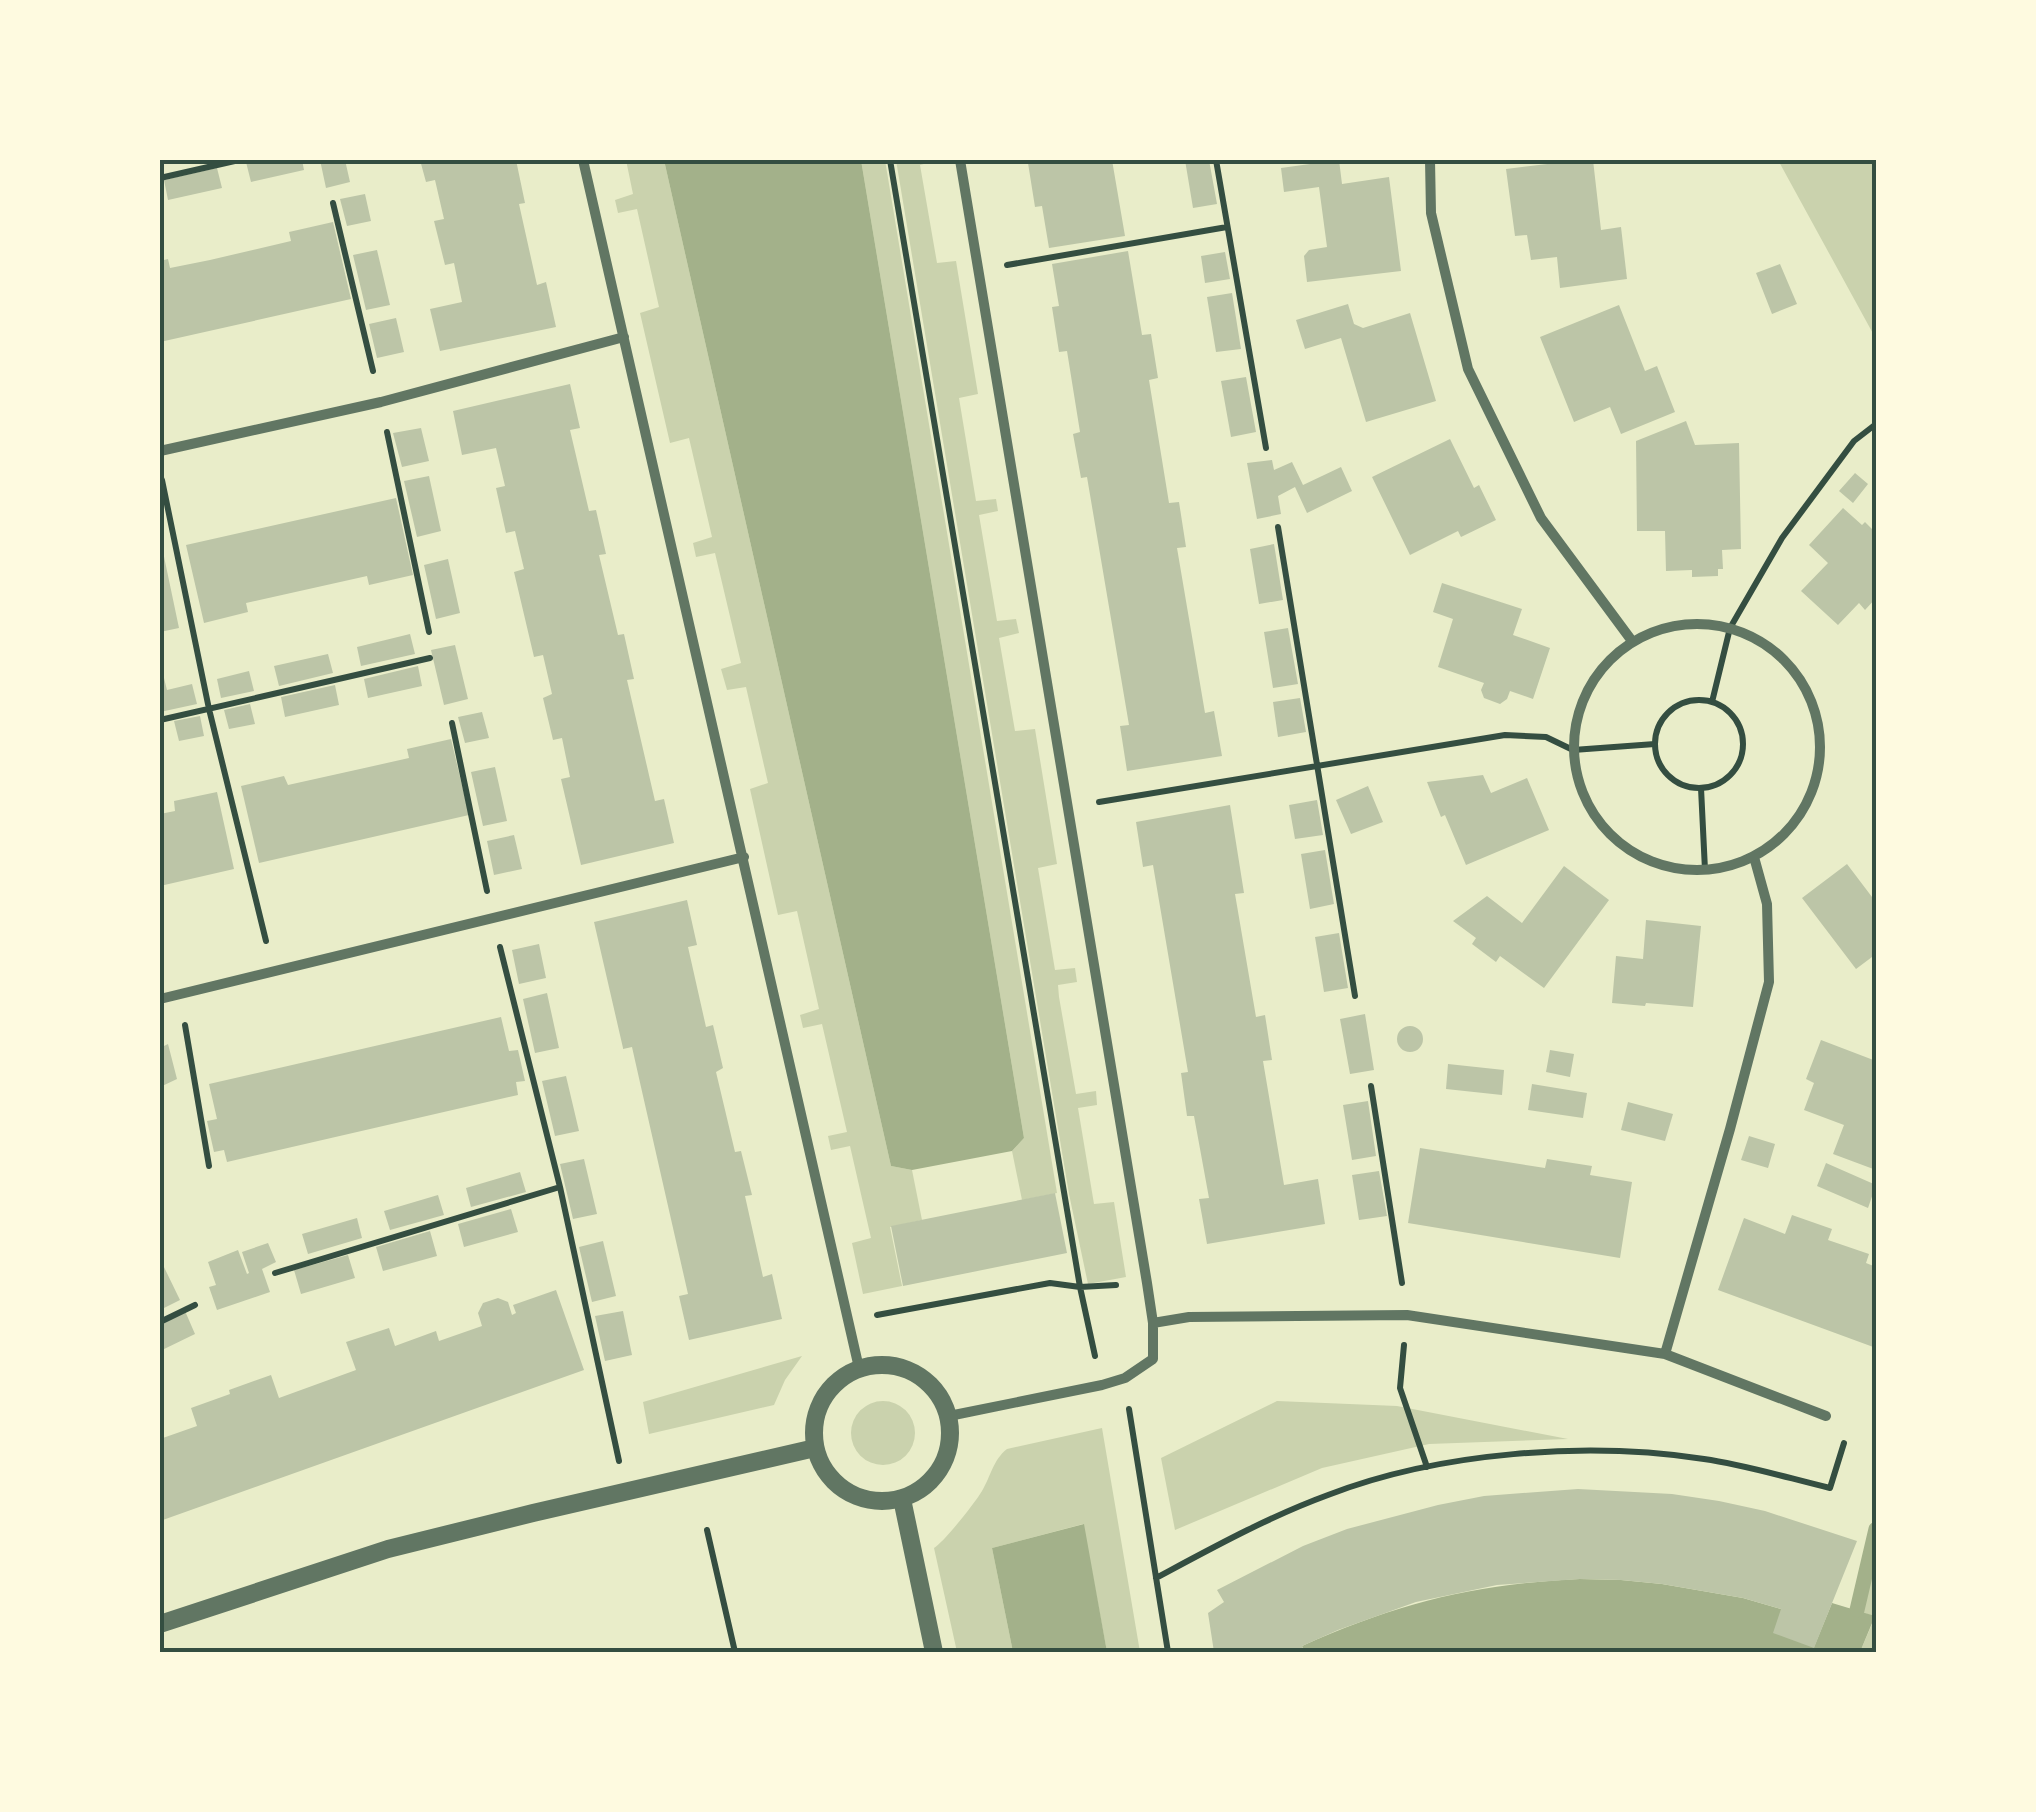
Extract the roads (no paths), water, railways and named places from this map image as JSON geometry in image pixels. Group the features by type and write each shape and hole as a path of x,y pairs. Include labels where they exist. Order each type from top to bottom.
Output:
{"street":[{"path":"583,160 860,1368"},
{"path":"949,1416 1124,1378 1152,1359 1147,1283 960,160"},
{"path":"1430,160 1431,213 1468,369 1541,518 1632,641"},
{"path":"160,451 381,402 624,337"},
{"path":"1684,624 1730,628 1763,642 1791,667 1811,698 1820,734 1818,771 1806,806 1783,835 1754,857 1706,870 1672,869 1640,858 1613,839 1591,813 1578,782 1573,750 1580,704 1604,664 1632,641 1684,624"},
{"path":"160,999 744,857"},
{"path":"1666,1354 1769,982 1767,904 1754,857"},
{"path":"1152,1324 1189,1317 1407,1315 1666,1354 1826,1416"},
{"path":"878,1364 915,1372 942,1398 949,1416 949,1451 942,1468 918,1493 902,1499 869,1501 840,1488 828,1476 815,1448 814,1431 822,1399 845,1375 860,1368 878,1364"},
{"path":"160,1624 388,1549 815,1448"},
{"path":"902,1499 934,1652"}],"waterway":[{"path":"1857,1610 1876,1529"}]}
